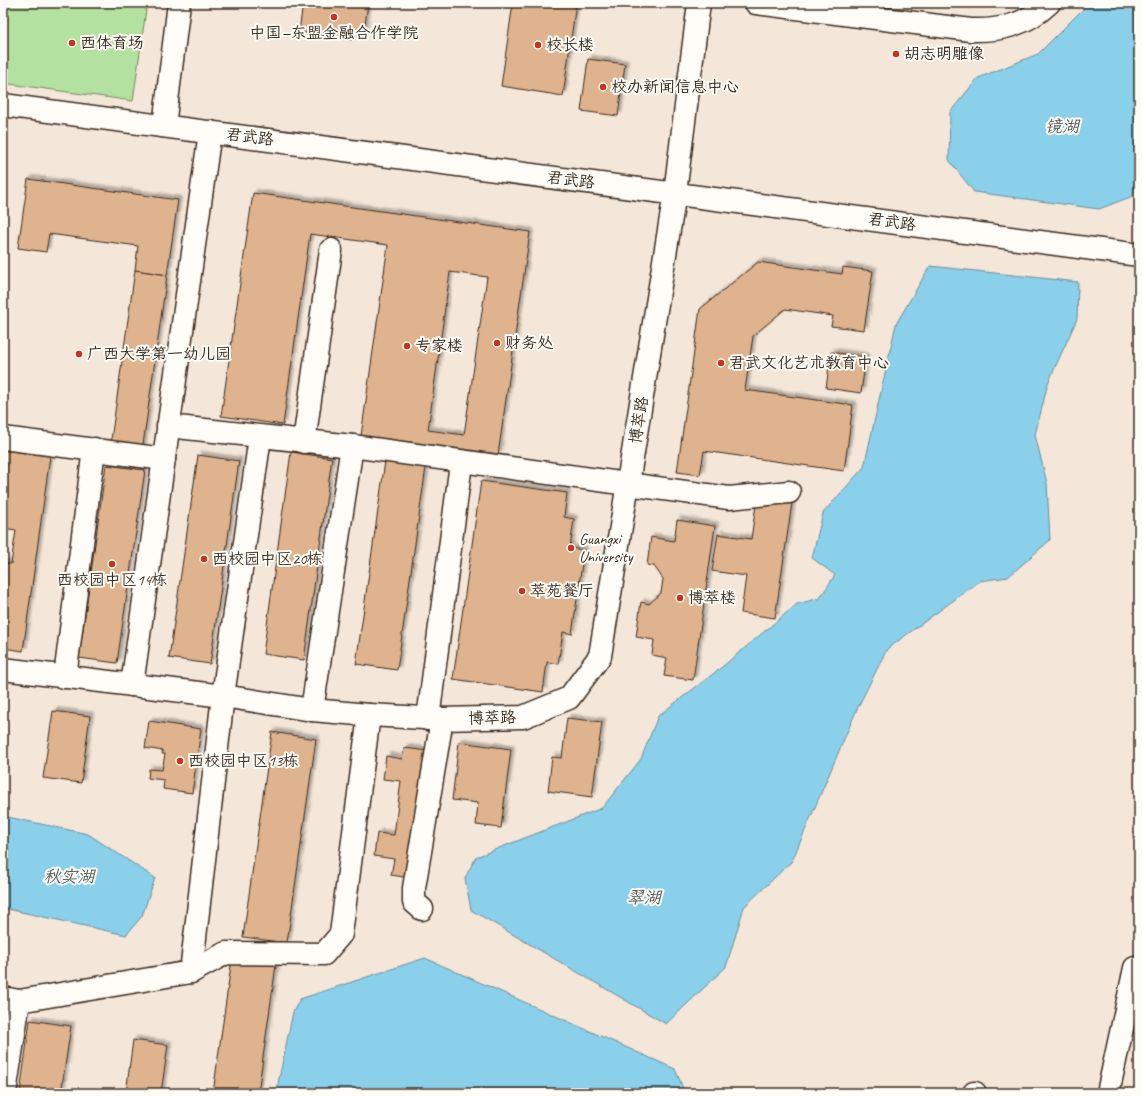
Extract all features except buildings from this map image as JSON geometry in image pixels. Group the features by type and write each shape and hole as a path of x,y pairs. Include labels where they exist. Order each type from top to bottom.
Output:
{"street":[{"path":"164,126 179,3"},
{"name":"博萃路","path":"3,669 223,696 312,710 435,719 522,717 569,698 600,656 675,193 699,3"},
{"path":"756,3 971,30 990,31 1008,28 1025,21 1049,3"},
{"name":"君武路","path":"3,105 1139,254"},
{"path":"132,685 210,132"},
{"path":"304,442 331,250"},
{"path":"168,426 304,442 352,446 729,498 789,492"},
{"path":"191,972 223,696 260,437"},
{"path":"3,438 164,459"},
{"path":"312,710 352,446"},
{"path":"65,677 94,449"},
{"path":"422,909 414,902 414,888 435,719 460,462"},
{"path":"5,1093 11,999 191,972 226,953 324,954 341,934 369,715"},
{"path":"1108,1093 1135,968 1139,969"}],"shaded area":[{"name":"Guangxi University","path":"3,3 1139,3 1139,1093 3,1093"}],"green space":[{"name":"西体育场","path":"3,3 147,3 133,101 3,83"}],"water":[{"name":"镜湖","path":"1089,3 1139,3 1139,155 1133,196 1099,209 974,192 949,160 950,112 978,78 1038,54"},
{"name":"翠湖","path":"930,266 1078,282 1077,319 1048,383 1035,435 1047,483 1050,540 1008,577 980,581 887,649 857,709 792,861 744,907 726,967 666,1024 471,910 465,878 476,857 602,808 641,759 658,716 722,667 797,604 820,598 835,575 812,558 823,513 864,467 896,324"},
{"name":"秋实湖","path":"3,816 88,834 155,878 142,916 126,935 3,908"},
{"path":"425,958 675,1069 685,1093 276,1093 293,1012 300,999"}],"place":[{"name":"中国—东盟金融合作学院","path":"334,17"},
{"name":"西体育场","path":"72,43"},
{"name":"校长楼","path":"538,45"},
{"name":"胡志明雕像","path":"896,54"},
{"name":"校办新闻信息中心","path":"603,87"},
{"name":"财务处","path":"497,343"},
{"name":"专家楼","path":"407,346"},
{"name":"广西大学第一幼儿园","path":"79,354"},
{"name":"君武文化艺术教育中心","path":"721,363"},
{"name":"Guangxi University","path":"571,548"},
{"name":"西校园中区20栋","path":"204,559"},
{"name":"西校园中区14栋","path":"112,564"},
{"name":"萃苑餐厅","path":"522,591"},
{"name":"博萃楼","path":"680,598"},
{"name":"西校园中区13栋","path":"180,761"}]}
